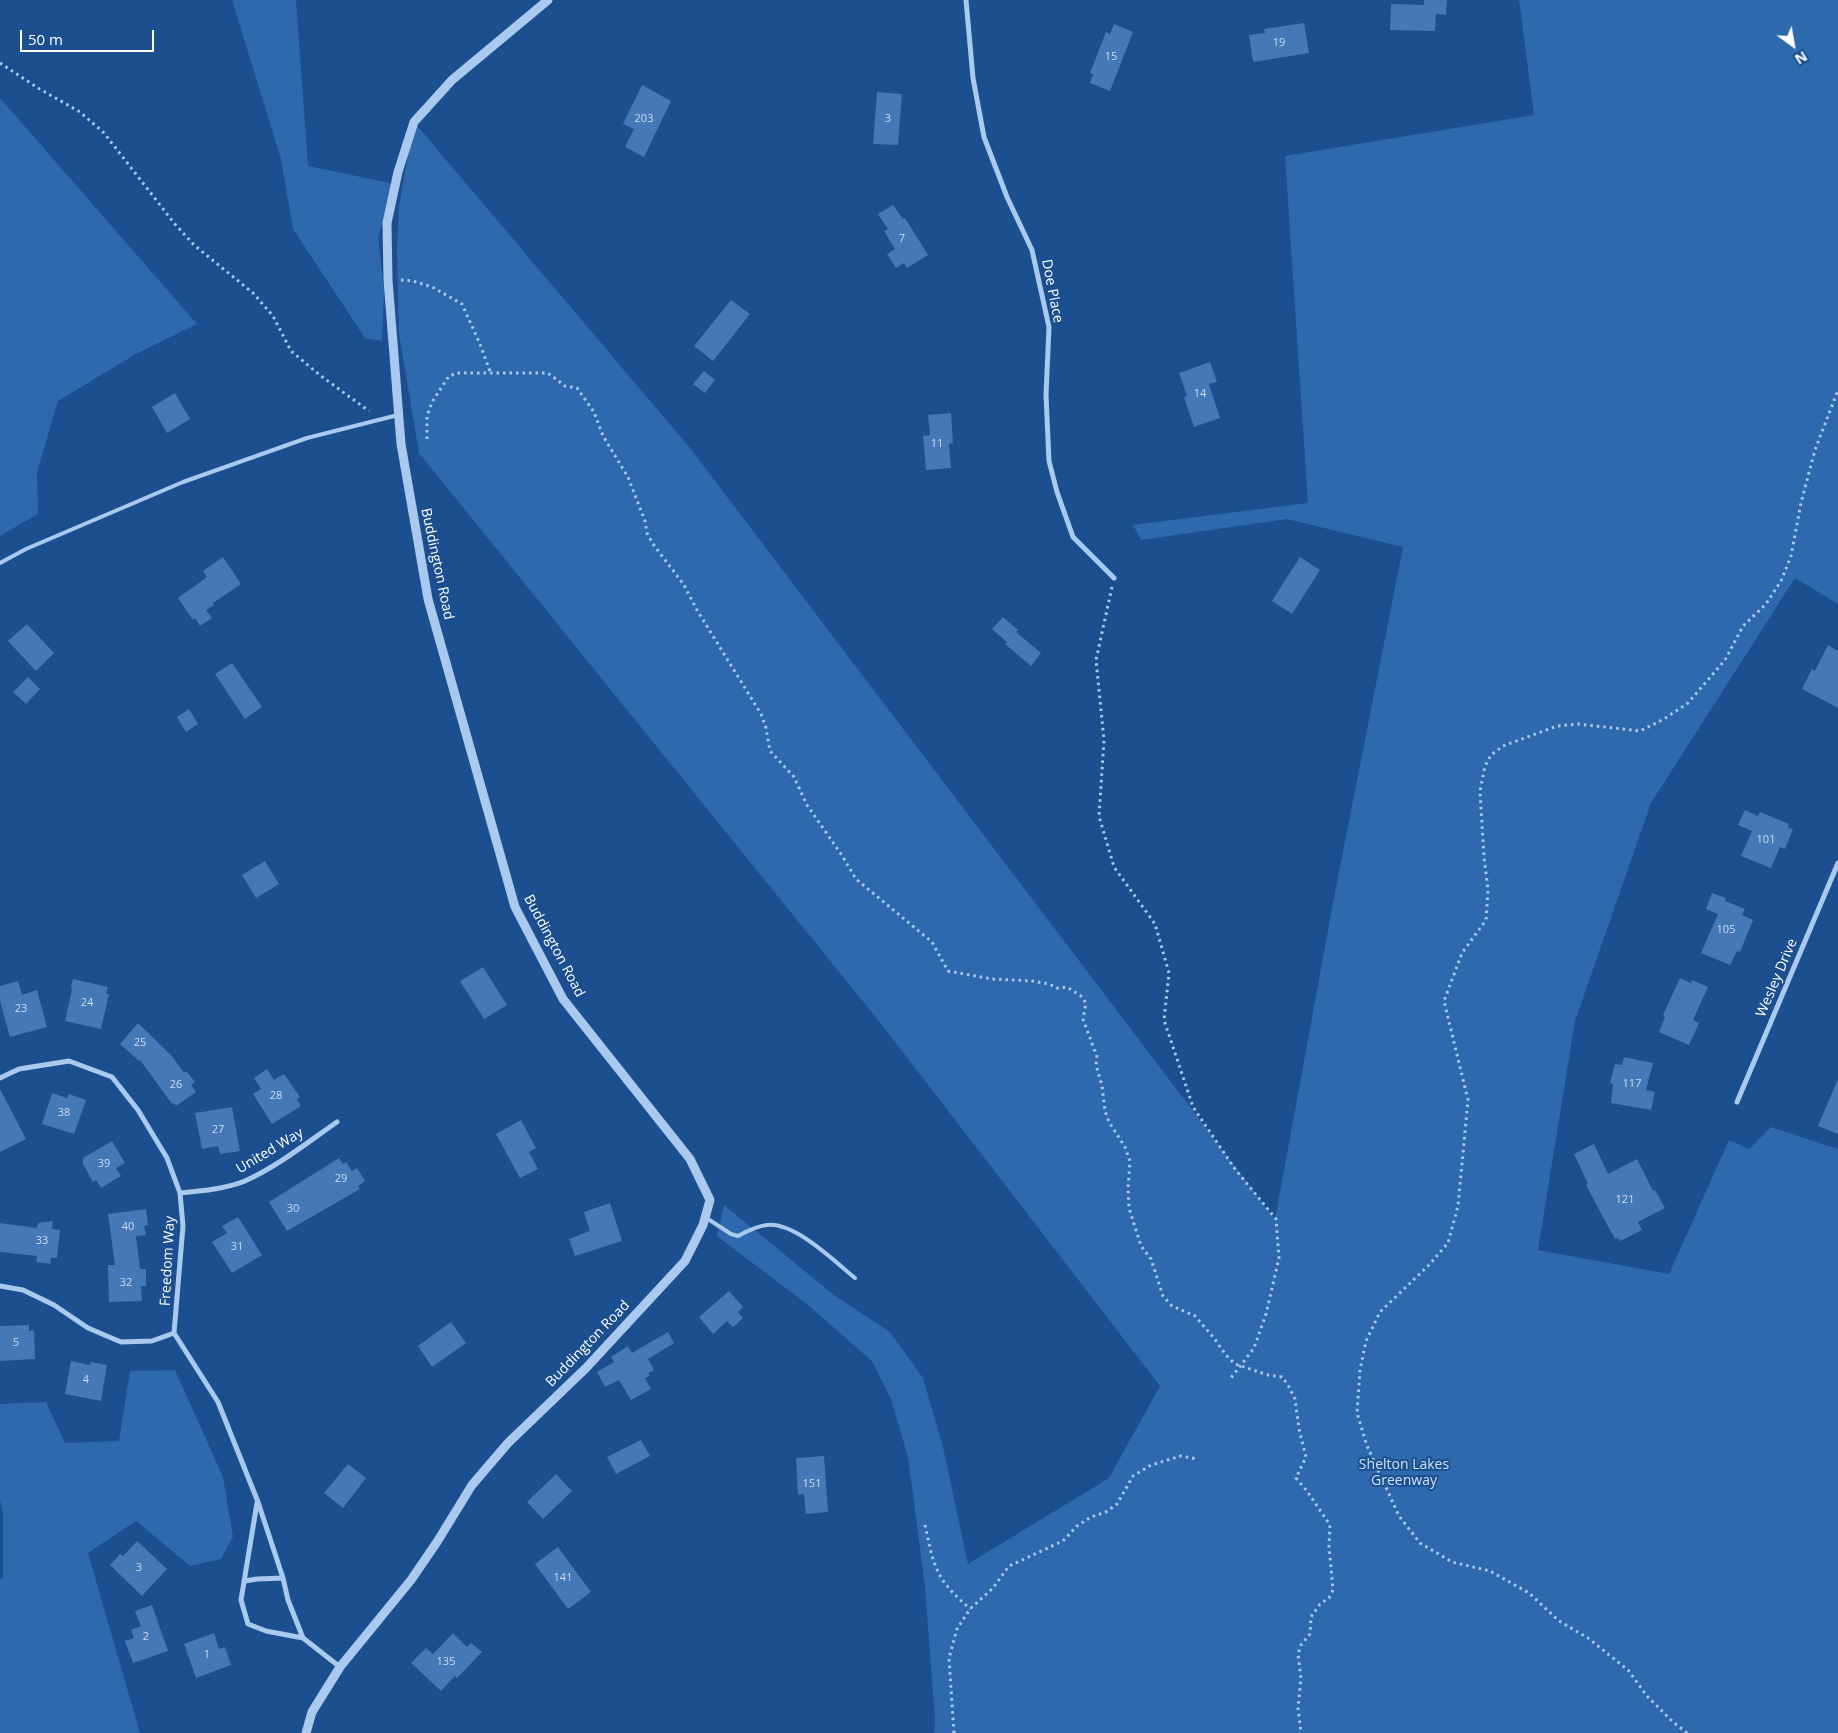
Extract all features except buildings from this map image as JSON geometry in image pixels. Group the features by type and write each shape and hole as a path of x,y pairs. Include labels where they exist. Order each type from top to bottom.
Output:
{"street":[{"name":"Buddington Road","path":"306,1733 312,1712 340,1667 411,1580 472,1485 508,1443 586,1368 685,1262 703,1225 710,1200 690,1159 563,999 515,907 428,599 410,498 398,415 388,280 387,222 398,172 414,122 452,80 548,0"},
{"name":"Doe Place","path":"966,0 973,78 984,137 1007,197 1032,250 1049,327 1046,395 1049,461 1057,492 1073,537 1114,578"},
{"name":"Wesley Drive","path":"1737,1102 1838,863"},
{"name":"Freedom Way","path":"0,1078 19,1069 69,1062 112,1077 138,1110 167,1158 180,1193 183,1226 174,1333"},
{"name":"United Way","path":"180,1193 207,1190 244,1181 274,1165 337,1122"},
{"path":"0,1286 24,1290 54,1305 88,1328 121,1342 152,1341 174,1333 218,1402 258,1502 283,1578 288,1600 303,1638"},
{"path":"258,1502 241,1600 248,1624 266,1631 303,1638 340,1667"},
{"path":"245,1581 256,1578 283,1578"}],"lane":[{"path":"0,563 26,549 183,482 307,438 398,415"},
{"path":"705,1217 731,1234 738,1236 750,1230 768,1225 786,1228 803,1237 855,1278"}],"path":[{"path":"0,63 80,112 104,133 174,223 194,244 253,293 273,316 291,351 321,376 380,419"},
{"path":"388,280 414,281 432,287 462,304 491,374"},
{"path":"427,439 427,416 448,376 457,373 548,373 565,386 577,388 594,412 603,436 628,477 645,521 647,533 653,544 684,585 697,610 761,714 766,728 770,751 794,777 807,806 856,879 932,942 948,971 992,979 1032,981 1049,984 1057,988 1067,987 1082,996 1086,1003 1083,1019 1097,1057 1096,1065 1102,1086 1105,1111 1109,1122 1125,1147 1130,1161 1129,1208 1141,1246 1151,1259 1163,1296 1172,1306 1195,1316 1235,1364 1268,1375 1282,1377 1295,1399 1299,1429 1306,1457 1296,1478 1308,1491 1330,1525 1329,1546 1333,1590 1311,1617 1310,1634 1300,1645 1298,1654 1301,1679 1298,1708 1301,1733"},
{"path":"1687,1733 1647,1696 1628,1670 1588,1638 1559,1621 1529,1593 1490,1570 1452,1562 1420,1542 1399,1516 1367,1446 1357,1414 1360,1370 1366,1341 1380,1312 1429,1265 1448,1243 1458,1206 1468,1100 1444,1001 1462,953 1486,920 1488,890 1480,791 1485,766 1491,755 1503,746 1557,726 1578,724 1640,731 1688,703 1725,660 1743,626 1766,604 1781,581 1791,556 1801,503 1815,450 1838,390"},
{"path":"1114,578 1096,660 1104,740 1099,816 1114,867 1155,924 1168,973 1164,1020 1193,1107 1235,1169 1276,1220 1279,1258 1266,1314 1254,1348 1231,1378"},
{"path":"954,1733 949,1658 957,1629 970,1610 993,1588 1009,1566 1063,1541 1077,1526 1091,1517 1106,1512 1117,1504 1133,1476 1151,1465 1181,1456 1197,1459"},
{"path":"925,1525 931,1554 937,1570 947,1586 970,1610"}],"green space":[{"path":"232,0 296,0 308,166 395,184 378,237 384,291 382,341 365,338 293,229 281,159"},
{"name":"Shelton Lakes Greenway","path":"1519,0 1838,0 1838,604 1795,578 1651,803 1575,1021 1538,1250 1669,1274 1729,1140 1749,1149 1771,1127 1838,1149 1838,1733 934,1733 935,1720 925,1587 908,1457 891,1399 872,1361 808,1305 717,1236 724,1205 834,1295 890,1332 923,1378 943,1447 968,1564 1109,1478 1160,1386 882,1025 419,453 399,334 397,251 399,206 414,122 690,448 1275,1219 1336,887 1403,547 1287,519 1141,540 1133,525 1308,503 1285,156 1534,115"},
{"path":"0,98 197,324 136,354 58,401 37,472 38,514 0,536"},
{"path":"175,1370 223,1477 233,1537 221,1559 190,1566 136,1521 88,1553 140,1733 0,1733 0,1579 3,1577 3,1513 0,1500 0,1404 46,1402 65,1443 119,1441 130,1371"}]}
